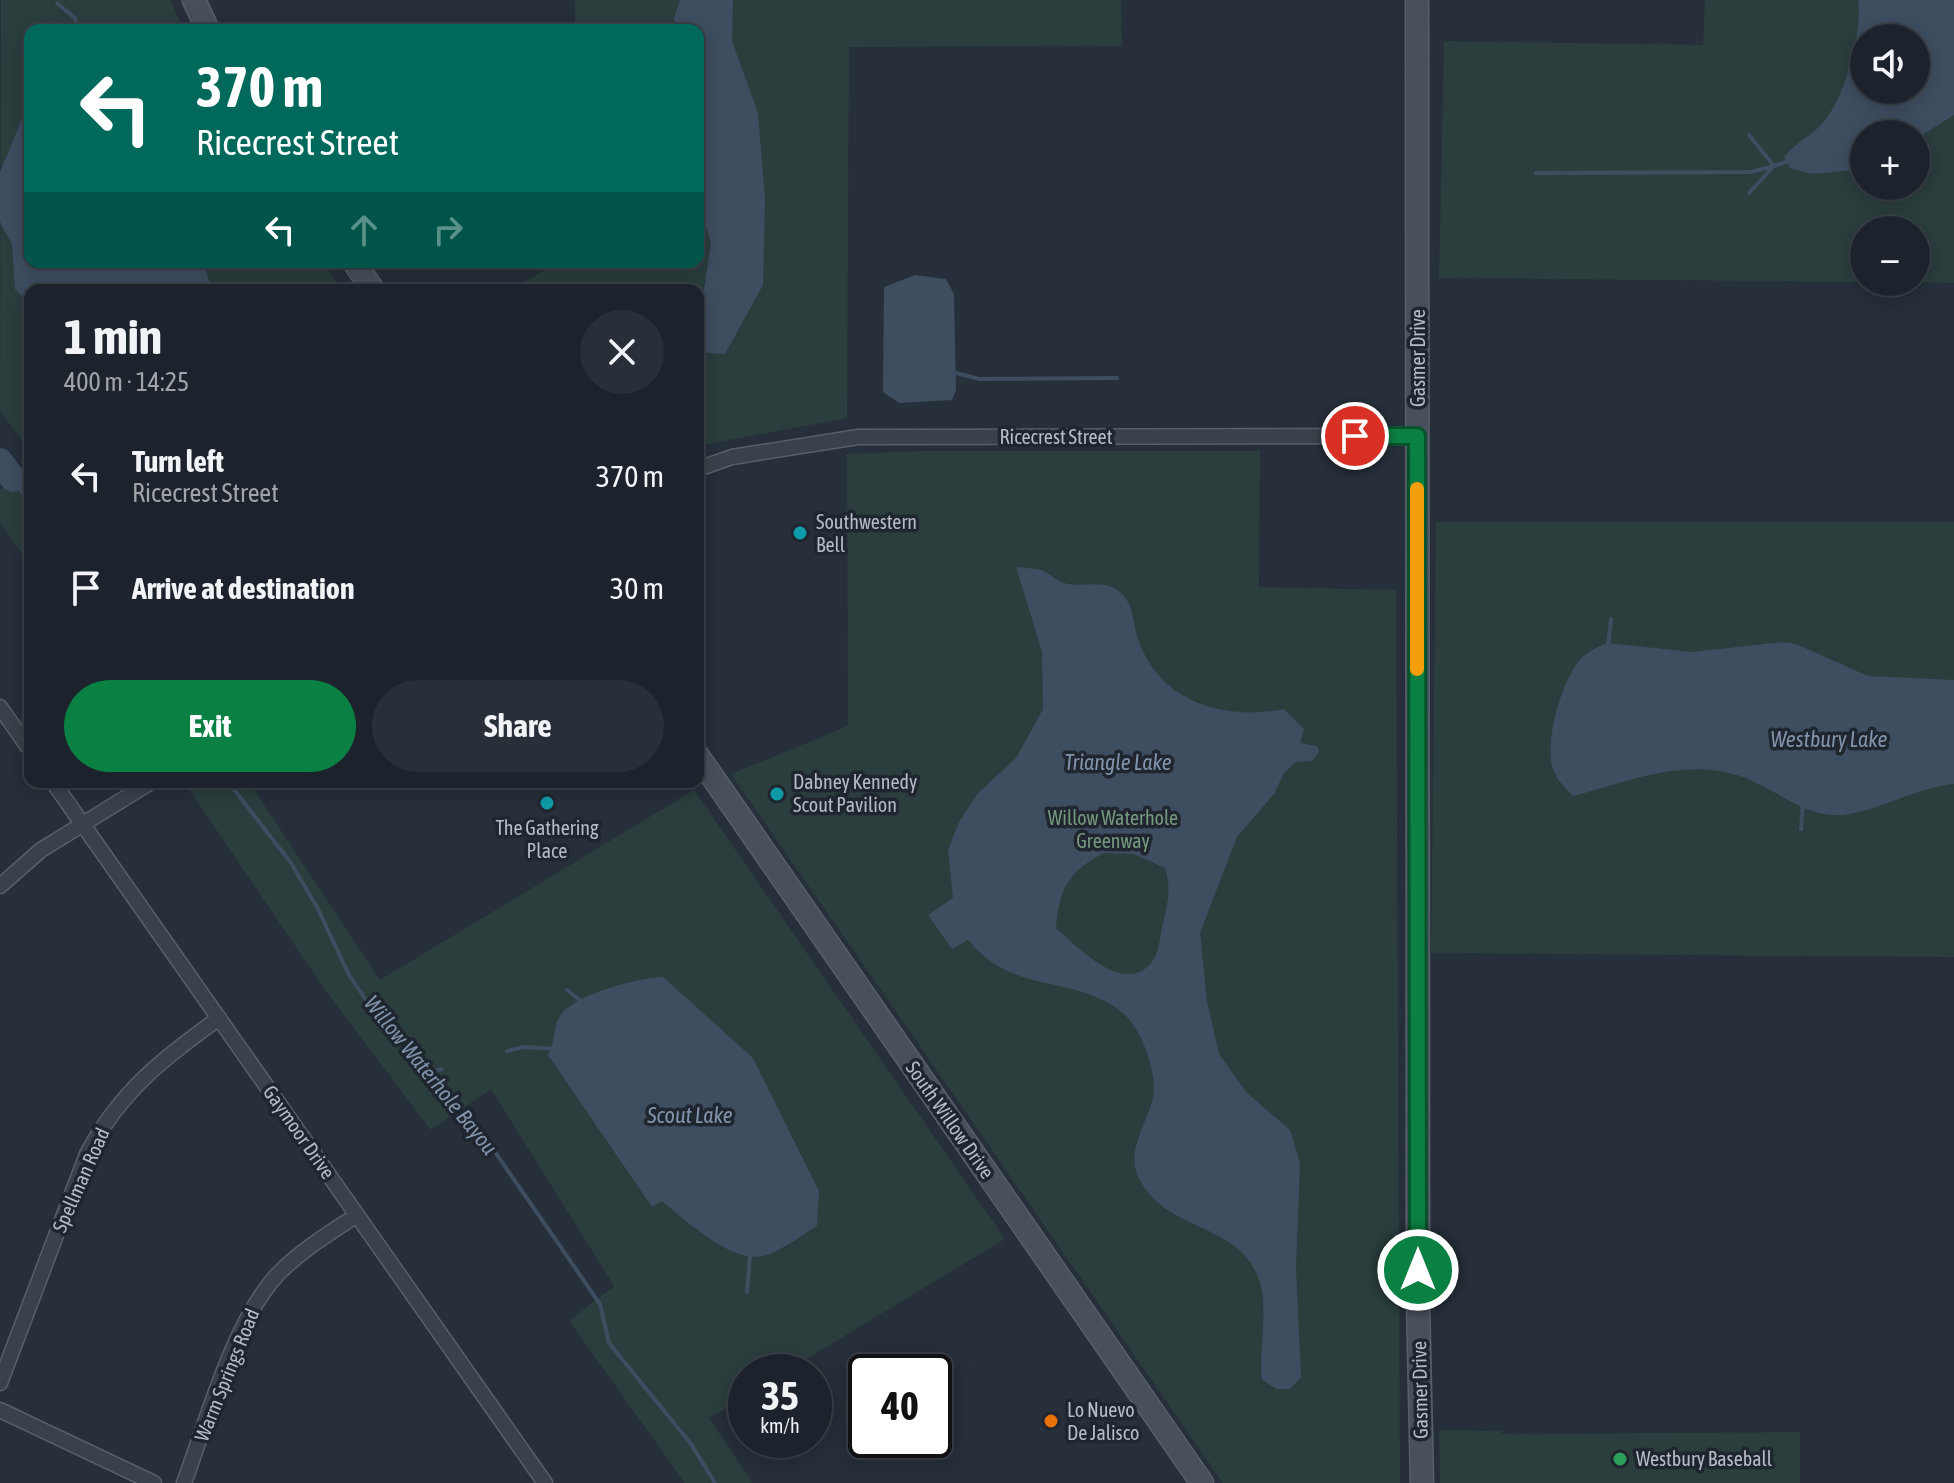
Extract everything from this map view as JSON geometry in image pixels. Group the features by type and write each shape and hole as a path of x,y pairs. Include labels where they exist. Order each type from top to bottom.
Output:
{"street":[{"path":"194,0 205,24"},
{"name":"Gasmer Drive","path":"1417,0 1418,1302 1422,1483"},
{"name":"Ricecrest Street","path":"704,467 732,457 858,437 1417,436"},
{"path":"0,707 24,741"},
{"name":"South Willow Drive","path":"704,765 1202,1483"},
{"name":"Gaymoor Drive","path":"57,788 545,1483"},
{"path":"0,886 41,850 141,788"},
{"name":"Spellman Road","path":"0,1383 87,1154 101,1129 143,1075 219,1018"},
{"name":"Warm Springs Road","path":"184,1483 241,1333 259,1299 298,1255 357,1215"},
{"path":"0,1410 154,1483"}],"green space":[{"path":"1,0 170,0 181,24 24,24 24,268 327,268 338,284 24,284 24,443 0,411"},
{"path":"575,0 1121,0 1122,46 849,47 847,418 704,445 704,284 521,284 548,268 704,268 704,24 575,24"},
{"path":"1705,0 1954,0 1954,283 1930,283 1930,216 1850,216 1850,282 1439,278 1444,41 1703,45"},
{"name":"Willow Waterhole Greenway","path":"924,451 1260,451 1259,587 1396,590 1400,1483 1223,1483 731,774 848,726 847,454"},
{"path":"24,471 24,556 0,522 0,490"},
{"path":"1436,522 1954,522 1954,957 1431,953"},
{"path":"188,788 253,788 380,980 694,790 1005,1239 815,1354 728,1354 728,1407 709,1418 728,1446 728,1458 736,1458 753,1483 685,1483 569,1321 614,1286 491,1089 431,1130 323,987"},
{"name":"Westbury Baseball","path":"1439,1430 1501,1431 1502,1434 1800,1432 1800,1483 1440,1483"}],"water":[{"path":"680,0 733,0 732,41 758,113 765,199 763,285 725,354 704,352 704,290 711,243 704,220 704,24 674,24"},
{"path":"1858,0 1954,0 1954,115 1930,130 1930,120 1850,120 1850,170 1812,174 1790,168 1784,157 1822,124 1840,94 1850,64 1850,104 1930,104 1930,24 1858,24"},
{"path":"24,114 24,268 205,268 210,284 24,284 24,299 15,289 12,244 0,222 0,172"},
{"path":"915,275 946,279 954,294 956,390 952,400 899,403 883,392 884,287"},
{"name":"Triangle Lake","path":"1016,567 1041,570 1068,584 1103,585 1115,589 1128,603 1148,661 1161,678 1178,692 1217,709 1261,712 1284,709 1304,729 1300,743 1317,746 1319,752 1312,761 1296,762 1284,773 1274,794 1237,837 1200,933 1207,1001 1219,1054 1246,1092 1290,1130 1300,1163 1296,1268 1301,1377 1290,1389 1277,1389 1262,1380 1263,1302 1258,1277 1248,1259 1234,1245 1163,1207 1148,1193 1137,1174 1136,1145 1154,1088 1147,1053 1131,1021 1105,1001 1086,993 1005,970 986,958 968,940 952,949 928,915 953,898 948,850 959,822 978,793 1016,758 1043,709 1042,652","holes":["1104,853 1134,854 1165,868 1168,890 1156,956 1143,970 1130,974 1103,966 1056,928 1063,892 1074,874"]},
{"name":"Westbury Lake","path":"1782,642 1796,644 1868,676 1954,680 1954,784 1855,813 1828,815 1802,807 1753,781 1719,771 1677,770 1573,796 1556,775 1551,748 1557,710 1571,673 1580,659 1591,651 1608,643 1692,652"},
{"name":"Scout Lake","path":"663,977 753,1058 819,1191 817,1226 770,1254 750,1256 737,1253 710,1239 662,1201 652,1207 548,1055 559,1018 570,1006 610,988"}],"waterway":[{"path":"57,3 76,19 75,24"},
{"path":"1749,135 1774,166 1791,160"},
{"path":"1536,173 1751,172 1774,166"},
{"path":"1749,193 1772,168"},
{"path":"956,373 979,379 1117,378"},
{"name":"Willow Waterhole Bayou","path":"0,461 13,479"},
{"name":"Willow Waterhole Bayou","path":"13,479 24,495"},
{"path":"1608,648 1611,619"},
{"name":"Willow Waterhole Bayou","path":"233,788 291,863 317,907 349,975 374,1012 475,1123 600,1304 609,1343 691,1444 715,1483"},
{"path":"1801,829 1803,804"},
{"path":"567,990 587,1006"},
{"path":"507,1051 524,1047 555,1049"},
{"path":"429,1072 442,1069"},
{"path":"747,1292 750,1255"}],"slow traffic":[{"path":"1417,489 1417,669"}],"place":[{"name":"Southwestern Bell","path":"800,533"},
{"name":"Dabney Kennedy Scout Pavilion","path":"777,794"},
{"name":"The Gathering Place","path":"547,803"},
{"name":"Lo Nuevo De Jalisco","path":"1051,1421"},
{"name":"Westbury Baseball","path":"1620,1459"}],"route":[{"path":"1355,436 1417,436 1418,1270"}]}
